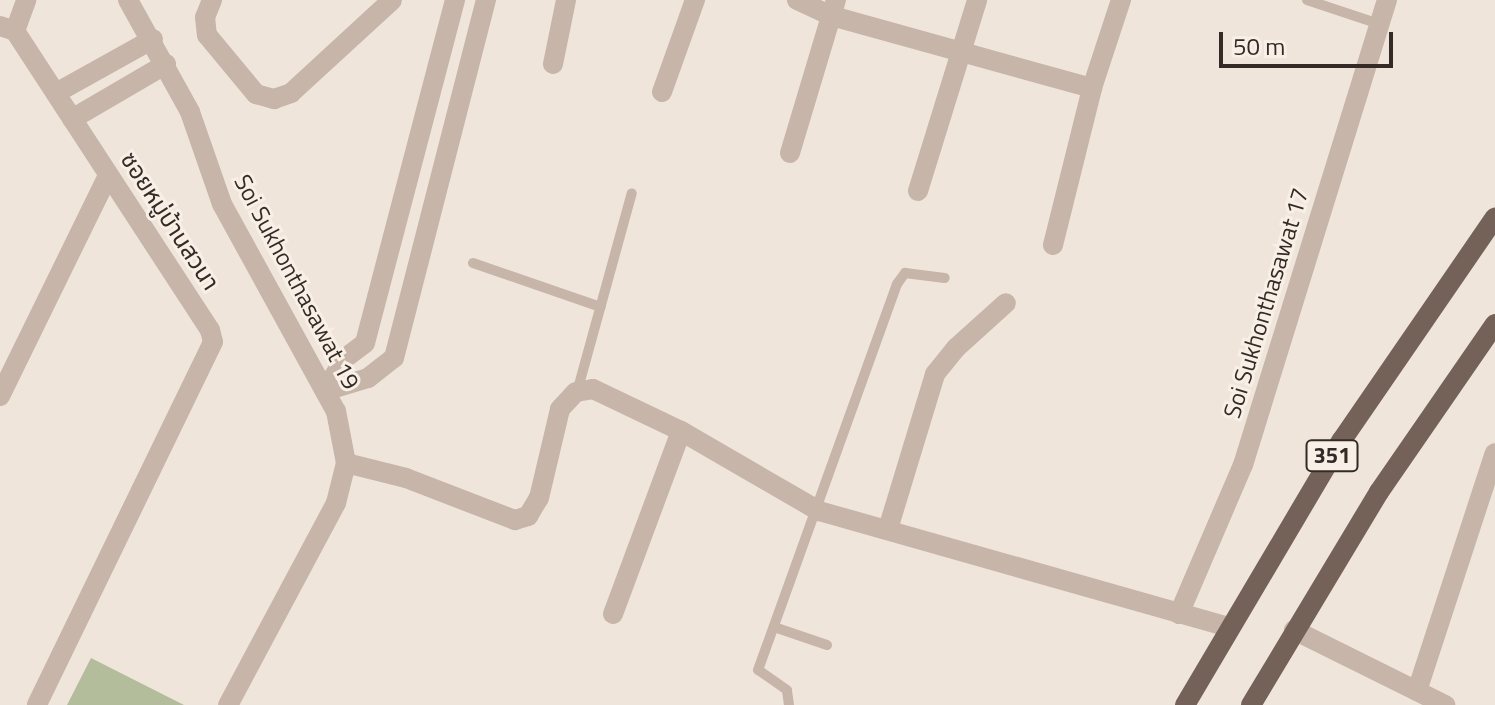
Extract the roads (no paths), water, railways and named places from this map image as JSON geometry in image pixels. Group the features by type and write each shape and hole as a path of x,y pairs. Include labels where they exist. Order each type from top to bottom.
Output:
{"main road":[{"name":"351","path":"1185,705 1351,427 1495,217"},
{"name":"351","path":"1251,705 1294,630 1436,404 1495,324"}],"street":[{"path":"8,29 26,0"},
{"name":"Soi Sukhonthasawat 19","path":"128,0 153,39 190,112 222,204 336,411 346,463"},
{"path":"212,0 205,17 207,35 256,94 274,99 291,93 392,0"},
{"path":"325,391 344,359 365,343 455,0"},
{"path":"325,391 368,378 394,358 486,0"},
{"path":"553,64 566,0"},
{"path":"662,92 695,0"},
{"path":"797,0 834,8 1092,88"},
{"path":"918,191 965,50 977,0"},
{"path":"1053,245 1092,88 1121,0"},
{"name":"Soi Sukhonthasawat 17","path":"1179,614 1243,465 1387,0"},
{"path":"790,153 834,8"},
{"name":"ซอยหมู่บ้านสวนา","path":"8,29 56,93 210,330 208,356 37,705"},
{"path":"56,93 153,39"},
{"path":"72,119 166,64"},
{"path":"0,396 108,176"},
{"path":"888,529 935,374 956,348 1006,303"},
{"path":"228,705 336,503 346,463 406,478 515,520 528,516 539,498 560,409 576,392 593,389 681,431 819,511 1230,627"},
{"path":"613,614 681,431"},
{"path":"1417,691 1495,453"},
{"path":"1294,630 1445,705"}],"lane":[{"path":"1307,0 1379,24"},
{"path":"576,392 632,193"},
{"path":"473,263 601,307"},
{"path":"789,705 787,690 758,670 819,511 897,284 905,273 945,278"},
{"path":"774,627 827,645"}]}
